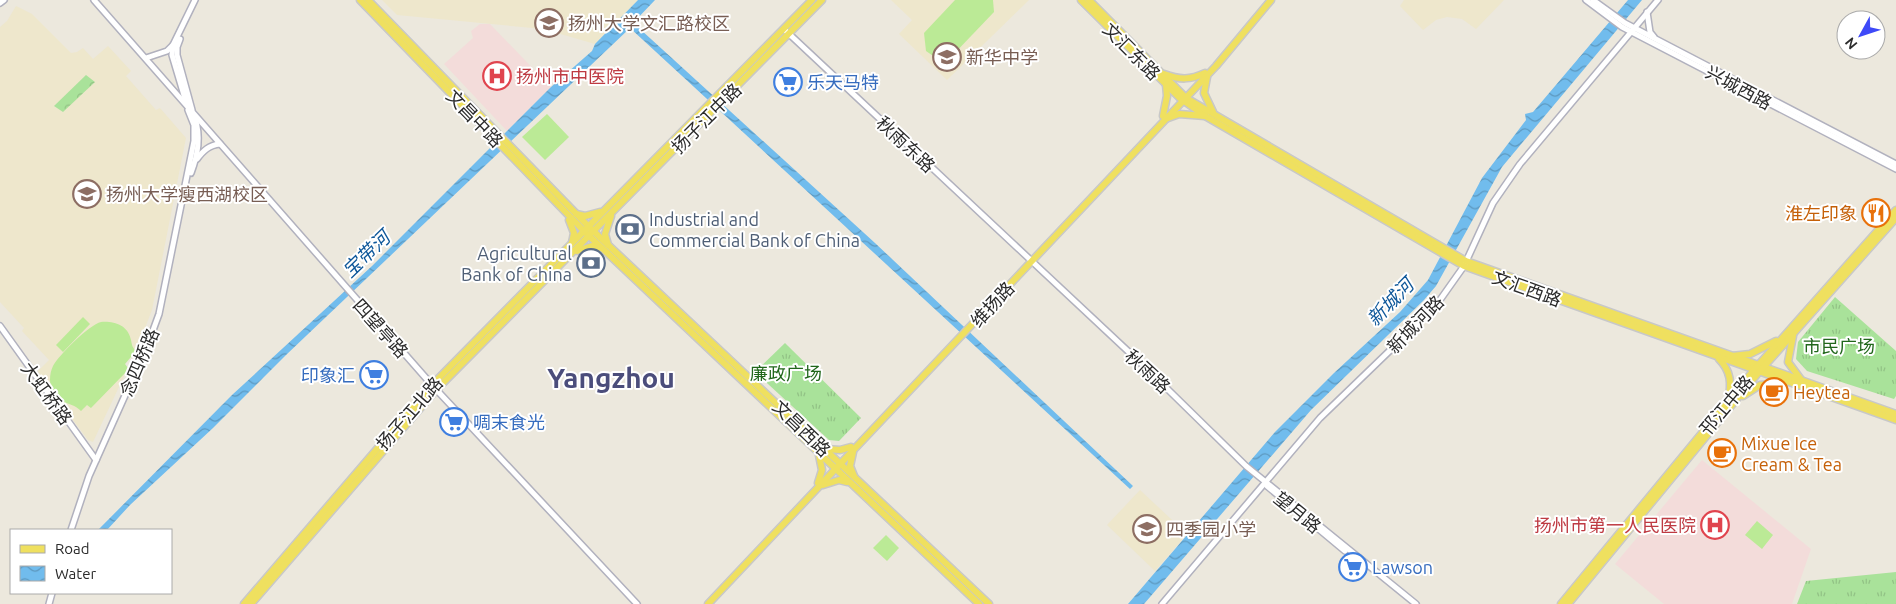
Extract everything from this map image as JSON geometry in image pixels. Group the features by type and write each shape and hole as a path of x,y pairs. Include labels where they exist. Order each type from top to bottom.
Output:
{"main road":[{"name":"文昌中路","path":"360,0 498,137"},
{"name":"文昌中路","path":"368,0 498,137 559,205 589,232"},
{"name":"扬子江中路","path":"720,99 812,0"},
{"name":"扬子江中路","path":"589,232 712,106 789,34 822,0"},
{"name":"文汇东路","path":"1082,0 1166,84 1183,98"},
{"name":"文汇东路","path":"1089,0 1162,73 1183,98"},
{"name":"维扬路","path":"1206,74 1266,0"},
{"name":"维扬路","path":"703,604 837,466 1206,74 1271,0"},
{"path":"1162,73 1180,79 1192,79 1206,74 1204,93 1209,107 1219,118"},
{"path":"1166,84 1165,117 1185,114 1207,117"},
{"name":"文汇西路","path":"1183,98 1207,117 1442,249"},
{"name":"文汇西路","path":"1183,98 1465,263 1716,356 1803,382 1896,414"},
{"name":"文昌中路","path":"508,148 575,213 589,232"},
{"path":"559,205 572,225 574,233 572,244"},
{"name":"邗江中路","path":"1568,604 1782,338 1896,210"},
{"path":"571,254 592,246 605,247 605,234 610,211 594,216 575,213"},
{"name":"邗江中路","path":"1758,369 1794,333 1896,218"},
{"name":"扬子江北路","path":"244,604 434,388 572,244 589,232"},
{"name":"扬子江北路","path":"251,604 434,388 571,254 589,232"},
{"name":"文昌西路","path":"589,232 824,449 837,466"},
{"name":"文昌西路","path":"605,247 817,452 837,466 989,604"},
{"name":"文汇西路","path":"1465,263 1731,356 1789,382 1896,420"},
{"path":"1794,333 1788,362 1792,371 1803,382"},
{"path":"1731,356 1750,354 1782,338"},
{"path":"1716,356 1726,366 1730,377 1730,404"},
{"path":"1730,404 1760,385 1789,382"},
{"name":"邗江中路","path":"1560,604 1730,404"},
{"path":"817,452 822,470 819,484 831,481 852,480 850,466 852,449 824,449"},
{"name":"文昌西路","path":"852,480 979,604"},
{"name":"维扬路","path":"708,604 819,484"}],"street":[{"path":"0,3 4,0"},
{"name":"四望亭路","path":"94,0 434,388 637,604"},
{"path":"146,58 167,51 174,45 196,0"},
{"name":"念四桥路","path":"185,187 196,159 199,141 176,46 196,0"},
{"name":"兴城西路","path":"1586,0 1623,25 1656,39 1896,164"},
{"name":"兴城西路","path":"1593,0 1611,17"},
{"name":"新城河路","path":"1162,604 1266,484 1320,418 1435,307 1465,263 1493,203 1520,164 1658,0"},
{"path":"1647,12 1650,32 1656,39"},
{"name":"秋雨东路","path":"784,29 1029,261"},
{"name":"兴城西路","path":"1632,29 1896,169"},
{"name":"念四桥路","path":"71,529 96,460 148,344 159,314 194,141 194,125 186,105 172,55 174,45"},
{"path":"196,159 204,150 220,144"},
{"name":"秋雨路","path":"1029,261 1266,484"},
{"name":"大虹桥路","path":"0,326 96,460"},
{"name":"望月路","path":"1266,484 1270,490 1411,604"},
{"name":"望月路","path":"1266,484 1416,604"}],"shaded area":[{"name":"扬州大学文汇路校区","path":"382,0 638,0 595,44 543,29 397,15"},
{"name":"新华中学","path":"891,0 1029,0 947,80 899,34 912,20"},
{"path":"1404,0 1504,0 1476,29 1462,19 1447,17 1436,20 1423,30 1400,6"},
{"name":"扬州大学瘦西湖校区","path":"16,6 32,14 71,53 83,48 93,59 108,46 131,71 126,76 156,110 160,108 186,138 152,310 136,351 125,364 127,370 93,442 88,440 37,372 49,360 22,331 24,328 0,302 0,27 7,21"},
{"name":"扬州市中医院","path":"480,24 490,24 551,87 507,131 444,64 473,38 471,31"},
{"name":"扬州市第一人民医院","path":"1702,460 1811,549 1792,604 1664,604 1615,564"},
{"name":"四季园小学","path":"1140,490 1187,534 1155,571 1107,525"}],"green space":[{"path":"955,0 993,0 994,12 951,57 936,58 926,51 924,33"},
{"path":"86,75 95,82 63,112 54,106"},
{"path":"547,114 569,137 545,160 522,137"},
{"name":"市民广场","path":"1835,297 1896,351 1896,396 1894,399 1807,371 1796,359 1798,342"},
{"path":"83,317 90,324 63,352 56,345"},
{"path":"101,322 111,322 124,327 136,351 125,364 128,368 126,372 91,408 87,405 81,411 56,396 51,386 51,372 56,361 82,334"},
{"name":"廉政广场","path":"785,343 861,418 839,441 829,440 755,372"},
{"path":"1757,521 1773,535 1762,549 1745,535"},
{"path":"886,535 899,548 887,561 873,548"},
{"path":"1896,572 1896,604 1797,604 1806,581"}],"water":[{"path":"638,0 655,0 635,21 640,29 875,243 1133,486 1130,489 630,28 286,355 213,428 130,505 108,529 99,529 232,395 372,266 551,87 592,51 595,44"},
{"path":"1628,0 1642,0 1502,167 1436,286 1311,410 1144,604 1128,604 1275,432 1334,373 1400,312 1428,280 1482,178 1526,120 1525,114 1533,112"}],"place":[{"name":"扬州大学文汇路校区","path":"549,23"},
{"name":"新华中学","path":"947,57"},
{"name":"扬州市中医院","path":"497,76"},
{"name":"乐天马特","path":"788,82"},
{"name":"扬州大学瘦西湖校区","path":"87,194"},
{"name":"淮左印象","path":"1876,213"},
{"name":"Industrial and Commercial Bank of China","path":"630,229"},
{"name":"Agricultural Bank of China","path":"591,263"},
{"name":"印象汇","path":"374,375"},
{"name":"Heytea","path":"1774,392"},
{"name":"啁末食光","path":"454,422"},
{"name":"Mixue Ice Cream & Tea","path":"1722,453"},
{"name":"扬州市第一人民医院","path":"1715,525"},
{"name":"四季园小学","path":"1147,529"},
{"name":"Lawson","path":"1353,567"}],"district":[{"name":"Yangzhou","path":"611,377"}],"water label":[{"name":"宝带河","path":"366,254"},
{"name":"新城河","path":"1390,302"}]}
